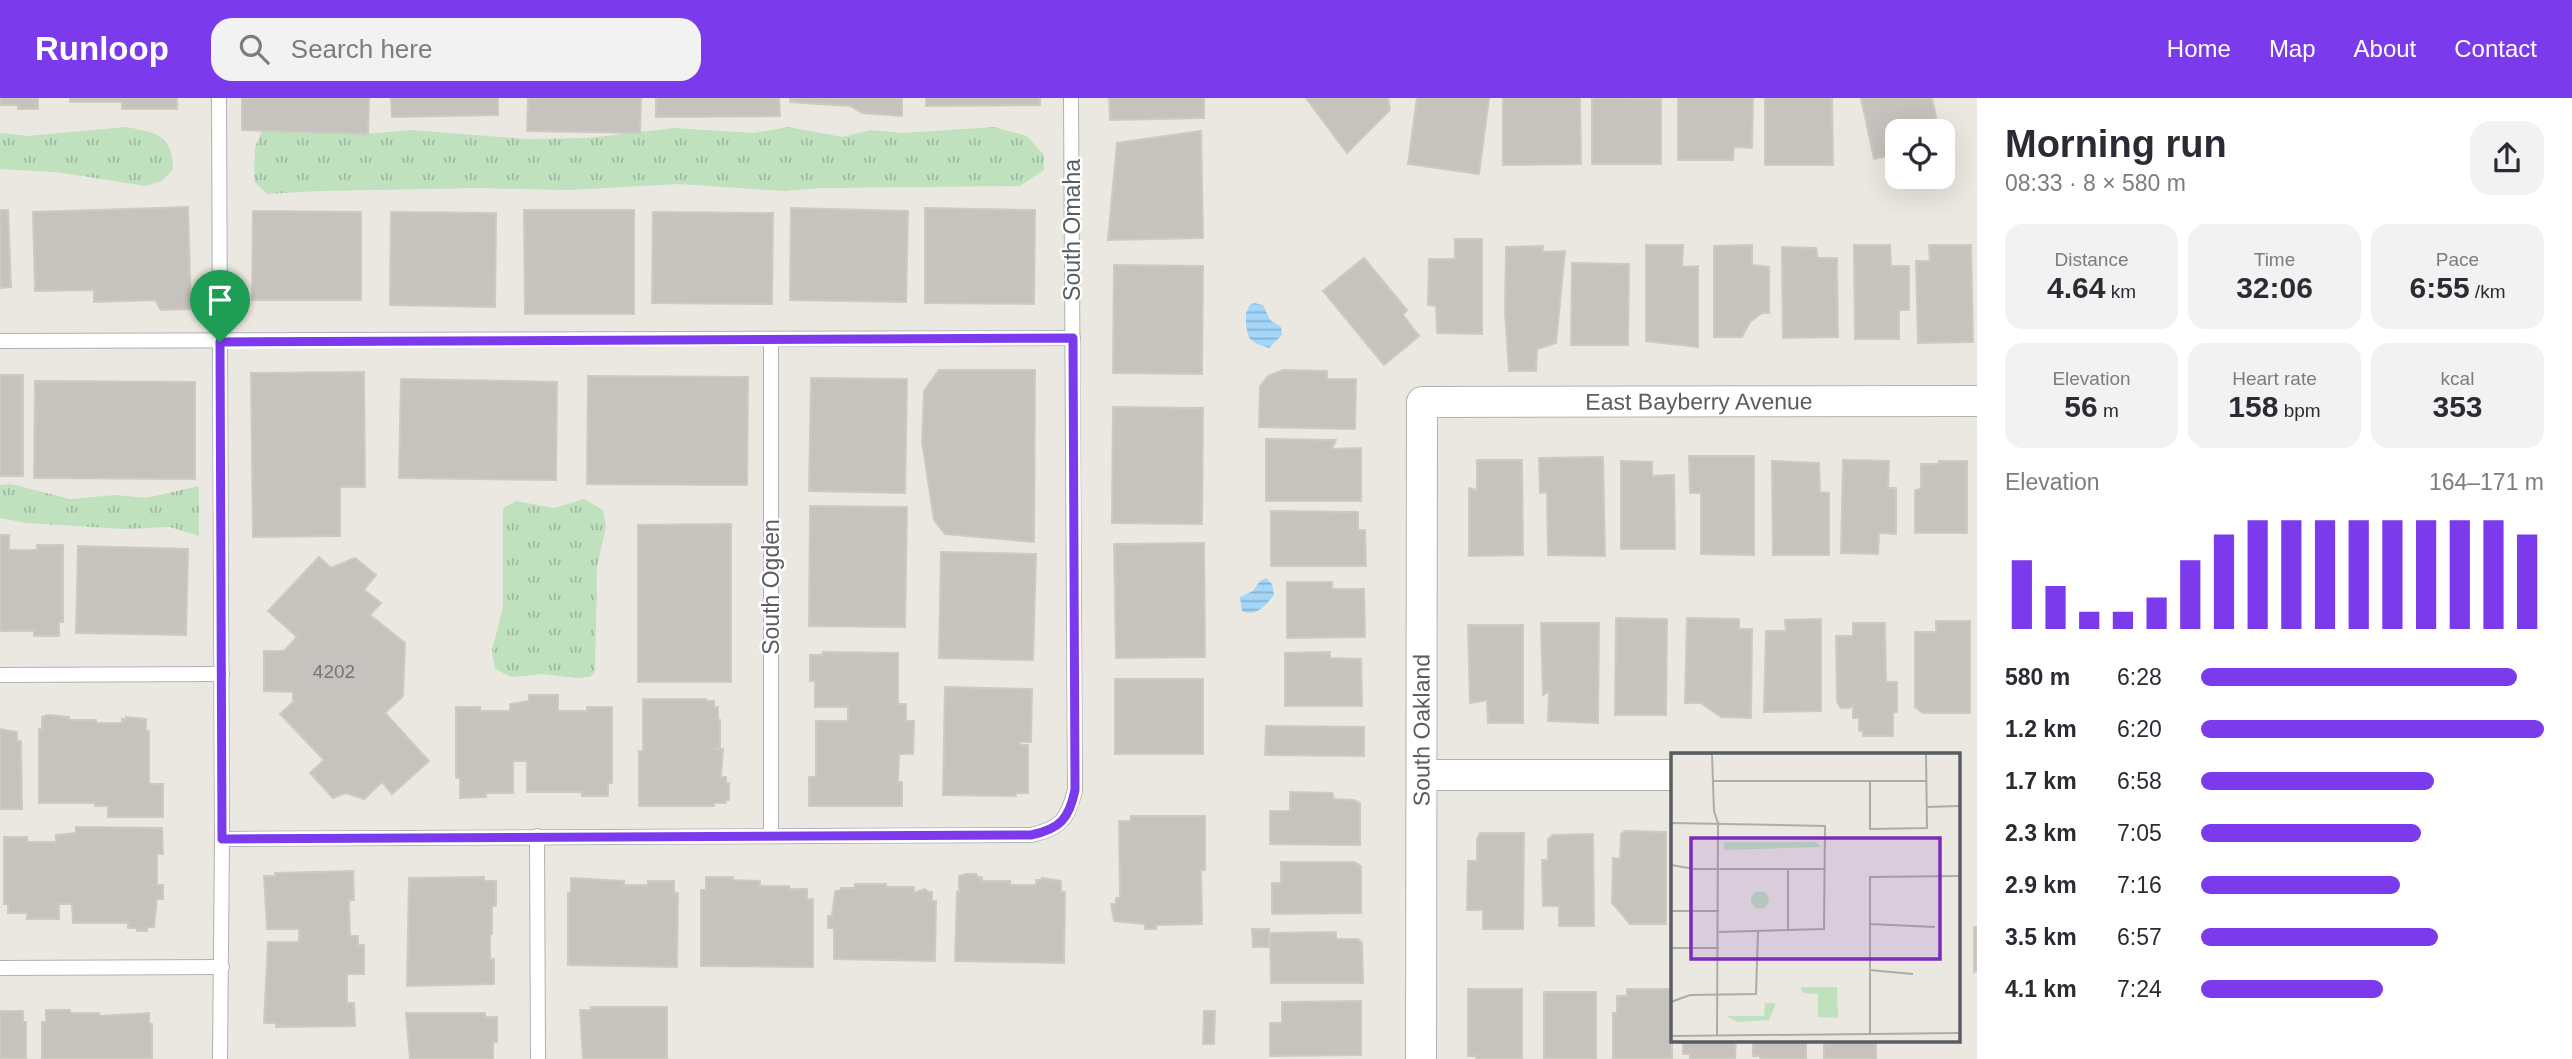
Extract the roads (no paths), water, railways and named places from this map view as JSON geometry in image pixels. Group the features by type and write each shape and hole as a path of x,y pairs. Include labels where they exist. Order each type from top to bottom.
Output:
{"street":[{"name":"East Bayberry Avenue","path":"1422,402 1977,401"},
{"name":"South Oakland","path":"1421,1059 1422,402"},
{"path":"1422,775 1671,775"}],"lane":[{"path":"219,98 222,674 220,1059"},
{"name":"South Omaha","path":"771,836 1031,835 1048,831 1062,821 1071,808 1075,790 1071,98"},
{"path":"0,341 1073,338"},
{"name":"South Ogden","path":"771,339 771,836"},
{"path":"0,676 222,674"},
{"path":"537,836 538,1059"},
{"path":"222,839 771,836"},
{"path":"0,968 222,967"}],"water":[{"path":"1254,303 1263,305 1270,320 1281,327 1282,335 1269,348 1249,338 1246,313"},
{"path":"1266,578 1272,584 1274,595 1264,606 1252,613 1242,611 1240,597 1253,591 1260,581"}]}
